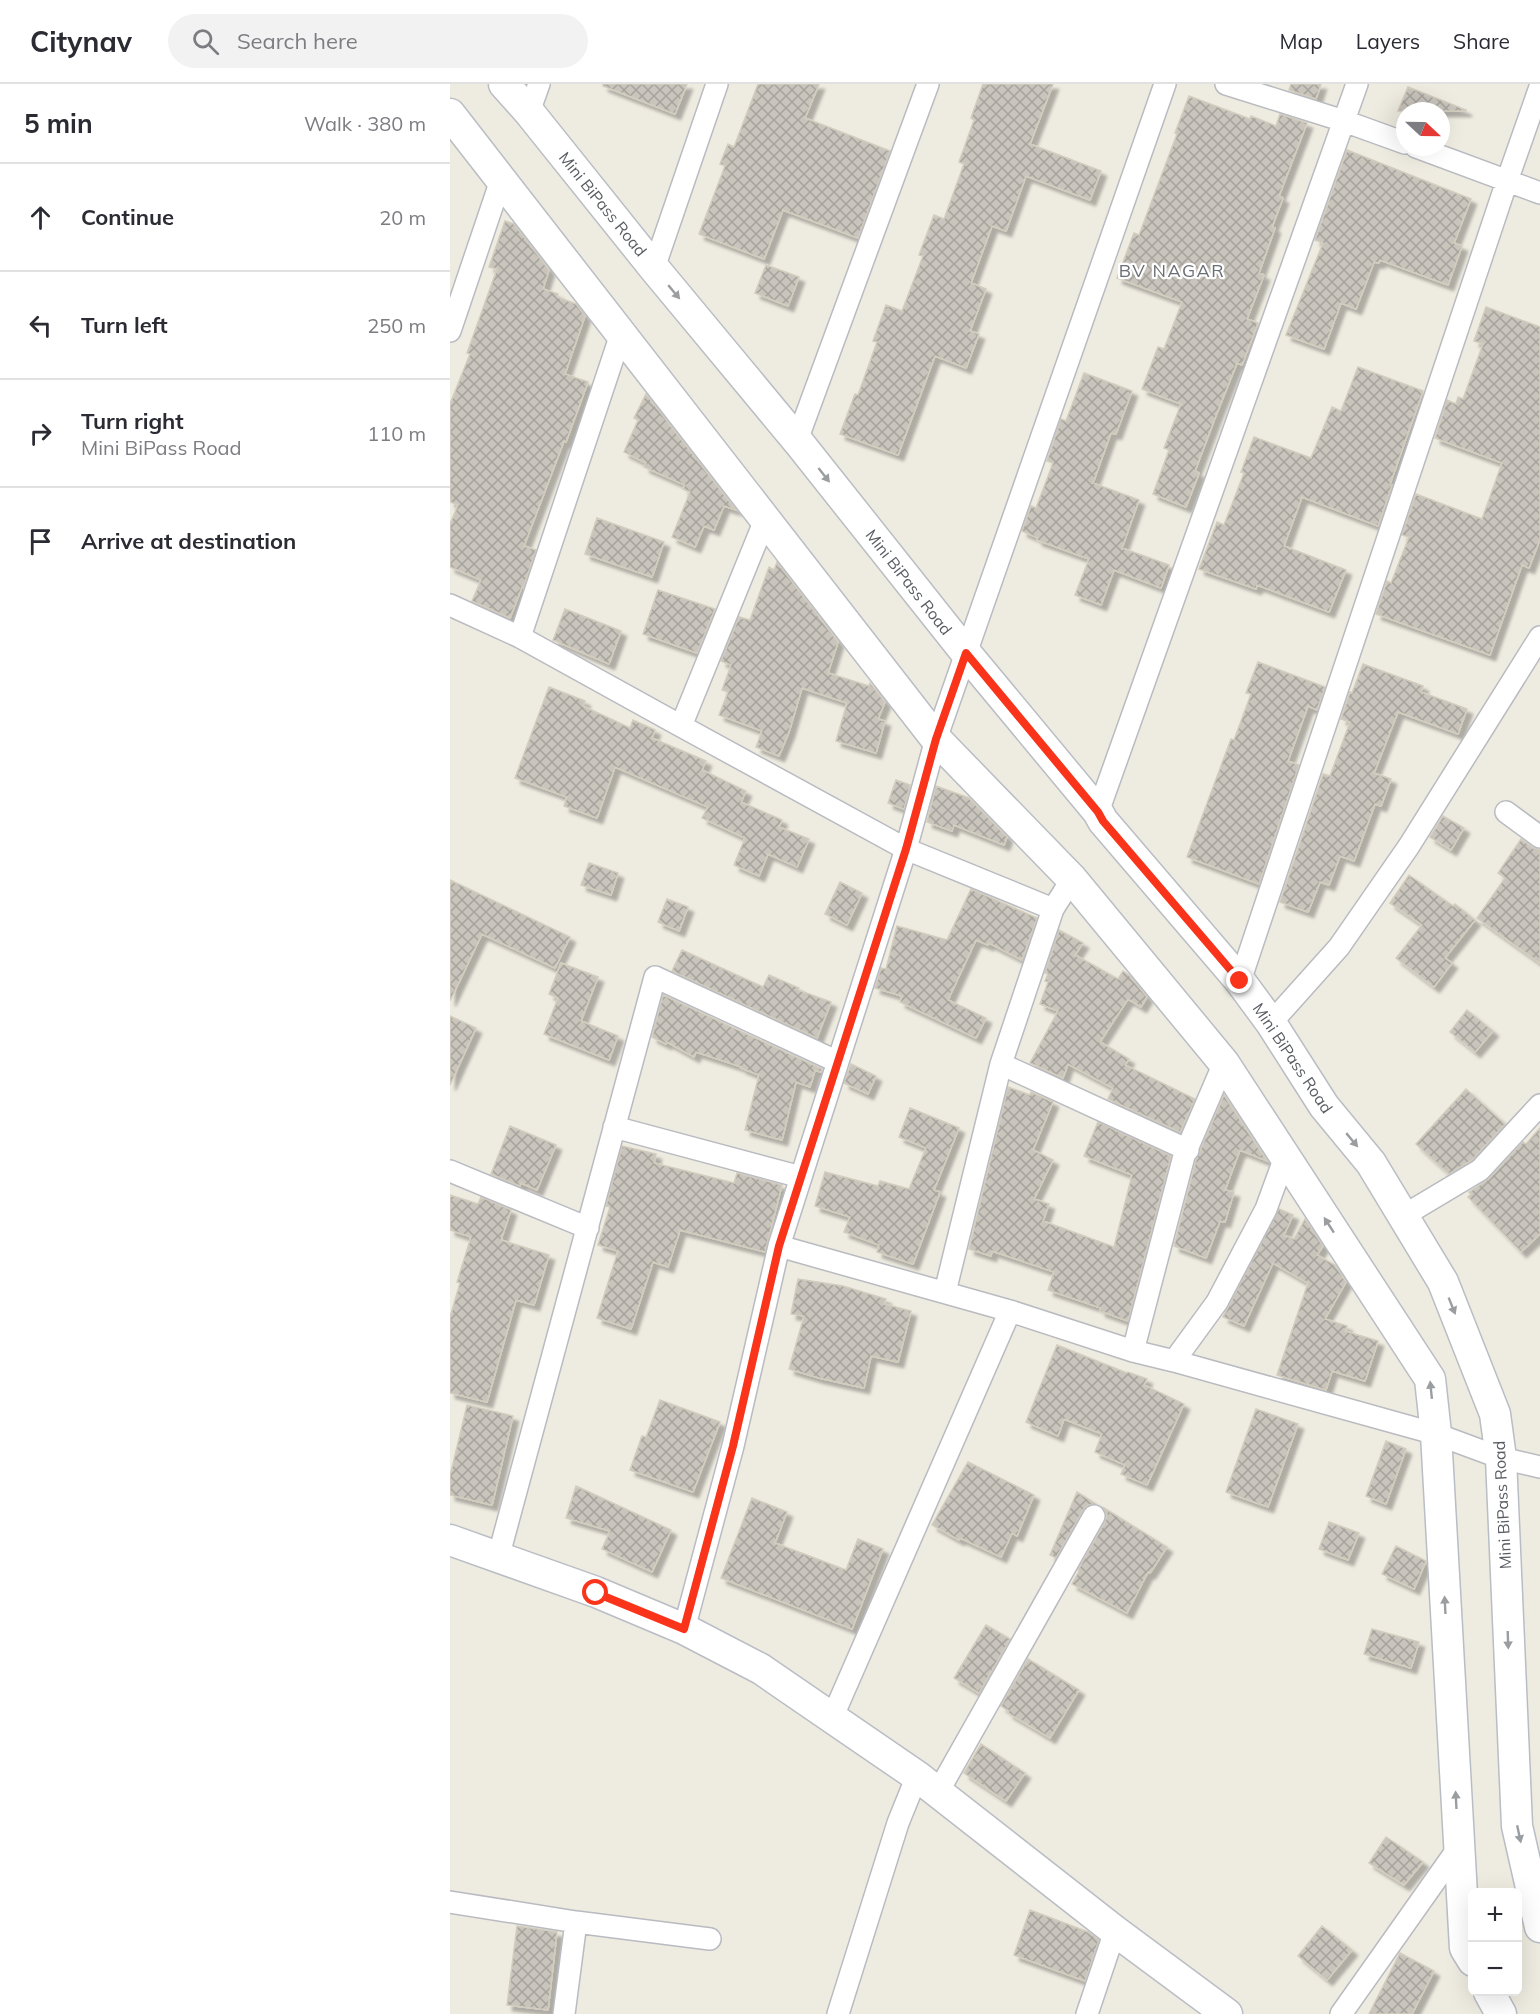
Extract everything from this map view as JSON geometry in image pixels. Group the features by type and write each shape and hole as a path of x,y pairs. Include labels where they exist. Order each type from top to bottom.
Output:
{"street":[{"name":"Mini BiPass Road","path":"504,84 796,440 1103,821 1240,981 1271,1023 1324,1106 1371,1163 1443,1282 1495,1414 1501,1458 1517,1826 1540,1927"},
{"path":"529,112 539,84"},
{"path":"654,268 717,84"},
{"path":"796,440 928,84"},
{"path":"684,1629 733,1446 779,1246 906,849 936,739 1165,84"},
{"path":"1226,84 1344,120 1396,140"},
{"path":"1098,812 1357,84"},
{"path":"1240,981 1540,87"},
{"path":"450,114 936,739 1072,879 1224,1063 1430,1379 1436,1434 1465,1948 1468,1953"},
{"path":"1440,156 1540,192"},
{"path":"450,331 501,180"},
{"path":"520,637 621,334"},
{"path":"681,726 765,520"},
{"path":"450,605 520,637 906,849 1053,909"},
{"path":"1271,1023 1339,947 1409,846 1540,637"},
{"path":"1506,812 1540,837"},
{"path":"945,1292 1001,1064 1053,909 1072,879"},
{"path":"498,1558 655,977 838,1062"},
{"path":"1133,1352 1188,1150 1224,1063"},
{"path":"1001,1064 1188,1150"},
{"path":"1403,1216 1480,1170 1540,1106"},
{"path":"614,1127 801,1177"},
{"path":"1174,1360 1217,1302 1266,1209 1285,1157"},
{"path":"450,1171 588,1228"},
{"path":"779,1246 1010,1311 1133,1352 1174,1360 1436,1434 1501,1458 1540,1467"},
{"path":"832,1718 1010,1311"},
{"path":"838,2014 898,1823 927,1784 1094,1516"},
{"path":"450,1540 596,1593 684,1629 761,1669 927,1784 1115,1931 1227,2014"},
{"path":"1341,2014 1459,1847"},
{"path":"450,1902 576,1922 710,1939"},
{"path":"564,2014 576,1922"},
{"path":"1087,2014 1115,1931"},
{"path":"1491,1996 1501,2014"}],"building":[{"path":"603,84 687,84 675,114 603,86"},
{"path":"758,84 819,84 805,118 890,151 858,238 783,210 764,259 699,234 725,166 720,164 728,144 734,147"},
{"path":"983,84 1053,84 1030,144 1101,171 1090,200 1026,176 1006,231 992,226 971,283 986,289 970,331 979,334 966,368 935,356 898,455 840,434 855,394 858,395 877,342 873,341 886,305 902,311 923,256 919,255 934,215 944,219 964,164 959,162 974,120 971,118"},
{"path":"1291,84 1321,84 1316,99 1289,90"},
{"path":"1408,87 1446,102 1402,102"},
{"path":"1189,96 1250,119 1251,116 1276,126 1280,114 1307,123 1279,196 1283,198 1259,273 1264,275 1247,319 1258,323 1242,365 1237,363 1217,413 1195,471 1199,473 1186,507 1153,494 1169,450 1164,448 1181,404 1142,389 1158,347 1164,349 1182,302 1117,278 1134,233 1139,235"},
{"path":"1450,104 1466,110 1450,111"},
{"path":"1347,150 1471,199 1454,243 1462,246 1448,285 1380,260 1379,263 1374,262 1356,309 1341,303 1324,349 1286,335 1323,243 1315,240"},
{"path":"505,221 514,224 549,270 543,289 576,304 585,316 565,374 588,382 524,546 536,550 510,618 472,601 481,580 450,567 450,524 458,505 450,502 450,404 470,354 467,353 497,269 489,267"},
{"path":"766,265 799,277 788,306 755,293"},
{"path":"1486,307 1540,327 1540,539 1529,568 1522,565 1490,655 1376,614 1387,581 1391,583 1409,537 1402,535 1416,494 1482,519 1502,463 1435,438 1447,400 1456,404 1458,397 1463,399 1483,344 1474,341"},
{"path":"1358,367 1423,391 1390,484 1392,485 1378,526 1302,497 1284,546 1346,570 1329,612 1257,585 1256,589 1199,569 1217,522 1224,525 1244,473 1241,472 1254,437 1311,458 1332,407 1341,411"},
{"path":"1084,373 1132,391 1116,434 1111,433 1093,483 1139,500 1122,548 1169,565 1161,588 1114,570 1101,605 1075,595 1089,559 1037,540 1038,538 1022,531 1031,506 1036,508 1053,463 1047,461 1061,419 1066,421"},
{"path":"646,394 736,510 724,506 714,530 704,526 695,547 672,537 690,492 683,489 685,485 644,467 646,463 624,452 638,420 634,418"},
{"path":"597,518 664,542 652,577 585,554"},
{"path":"777,562 838,642 828,673 869,686 870,683 885,702 878,719 885,721 876,753 836,741 847,703 802,688 779,756 756,747 762,731 719,715 728,692 722,690 731,665 721,661 739,617 750,620 769,567 774,570"},
{"path":"658,590 715,609 697,653 643,634"},
{"path":"565,609 621,631 609,664 553,640"},
{"path":"1258,662 1325,687 1317,710 1308,706 1288,761 1299,765 1259,884 1187,857 1231,739 1234,740 1251,694 1246,693"},
{"path":"1363,664 1423,686 1421,692 1467,709 1458,734 1398,712 1374,773 1391,779 1381,806 1375,804 1354,861 1340,856 1329,885 1320,882 1308,912 1280,902 1323,774 1330,776 1350,722 1341,719"},
{"path":"549,687 585,701 583,706 630,728 633,720 655,730 652,738 706,761 702,770 746,791 741,802 782,820 779,827 809,839 797,867 768,854 759,876 734,865 745,838 702,818 708,807 615,767 597,818 564,806 567,797 515,778"},
{"path":"896,780 910,785 904,809 888,803"},
{"path":"936,786 969,798 1007,837 1004,845 954,825 952,831 927,822"},
{"path":"1443,816 1464,828 1451,850 1430,837"},
{"path":"1521,839 1540,850 1540,963 1477,918 1505,878 1498,873"},
{"path":"589,863 618,873 611,895 581,885"},
{"path":"1409,875 1453,906 1455,904 1475,920 1445,958 1452,963 1434,987 1396,958 1422,925 1390,903"},
{"path":"450,880 570,937 555,968 482,934 450,1001"},
{"path":"840,882 862,893 847,925 825,914"},
{"path":"971,889 1037,918 1022,960 989,943 988,945 976,940 948,1000 986,1018 976,1038 900,1002 902,996 875,988 881,968 886,969 897,926 947,940"},
{"path":"667,899 688,907 679,931 658,922"},
{"path":"1059,930 1083,943 1075,955 1118,979 1123,971 1147,997 1141,1007 1128,999 1100,1042 1129,1059 1125,1065 1195,1099 1180,1132 1108,1099 1113,1088 1068,1064 1063,1078 1030,1063 1058,1011 1040,1004 1048,982 1045,981 1048,974 1045,973"},
{"path":"682,950 763,987 769,975 799,988 798,990 831,1002 817,1038 672,971"},
{"path":"561,963 598,977 581,1021 618,1036 609,1060 544,1034 558,998 549,994"},
{"path":"663,995 822,1069 821,1072 815,1070 810,1087 796,1082 782,1140 745,1130 759,1075 696,1052 694,1057 667,1042 666,1044 652,1037"},
{"path":"1467,1010 1493,1031 1475,1052 1450,1032"},
{"path":"450,1016 476,1028 450,1085"},
{"path":"851,1064 876,1076 868,1094 844,1083"},
{"path":"1008,1087 1030,1095 1031,1092 1053,1102 1033,1150 1053,1160 1034,1199 1049,1204 1043,1221 1114,1247 1132,1175 1084,1156 1098,1122 1171,1156 1128,1321 1100,1311 1101,1308 1048,1290 1054,1272 992,1251 991,1256 969,1249"},
{"path":"1466,1089 1505,1124 1472,1160 1449,1174 1416,1144"},
{"path":"1224,1095 1267,1161 1240,1150 1225,1190 1234,1192 1225,1222 1220,1221 1206,1258 1174,1246 1196,1160"},
{"path":"910,1108 959,1128 934,1190 940,1192 913,1264 877,1252 879,1245 844,1232 850,1217 815,1206 825,1172 878,1186 880,1181 909,1189 926,1148 899,1137"},
{"path":"510,1126 556,1145 537,1190 521,1183 520,1186 491,1174"},
{"path":"1540,1128 1540,1234 1521,1252 1468,1197 1471,1194 1469,1192 1489,1179 1523,1142 1526,1144"},
{"path":"622,1146 656,1154 654,1163 734,1183 737,1173 782,1185 765,1252 680,1230 668,1267 653,1262 631,1329 597,1318 618,1251 598,1245 610,1207 606,1206"},
{"path":"450,1195 478,1204 481,1197 511,1210 501,1240 549,1255 534,1305 516,1300 487,1402 450,1393 450,1317 460,1283 457,1282 471,1237 450,1230"},
{"path":"1279,1209 1293,1215 1284,1235 1294,1239 1305,1219 1323,1246 1317,1255 1335,1265 1346,1282 1325,1319 1347,1326 1345,1331 1378,1341 1365,1381 1332,1371 1326,1390 1277,1375 1308,1283 1273,1263 1244,1326 1223,1317"},
{"path":"798,1279 843,1286 886,1299 884,1304 911,1311 898,1362 871,1356 864,1388 789,1369 804,1316 791,1314"},
{"path":"1057,1345 1147,1379 1144,1385 1184,1404 1147,1485 1121,1474 1125,1465 1095,1452 1102,1434 1064,1419 1058,1436 1026,1422"},
{"path":"660,1400 720,1422 693,1492 630,1470 642,1436 646,1437"},
{"path":"467,1405 513,1416 492,1505 450,1495 450,1476"},
{"path":"1256,1409 1298,1424 1268,1507 1226,1492"},
{"path":"1386,1441 1406,1449 1386,1504 1366,1496"},
{"path":"968,1462 1034,1495 1017,1536 1012,1533 1001,1557 960,1538 959,1540 932,1525"},
{"path":"576,1486 671,1530 652,1572 602,1549 610,1531 566,1518"},
{"path":"1077,1492 1096,1504 1088,1505 1083,1510 1056,1558 1050,1555"},
{"path":"752,1498 787,1512 775,1543 846,1570 858,1539 883,1549 852,1629 721,1578"},
{"path":"1104,1508 1167,1547 1150,1573 1148,1572 1127,1613 1072,1584 1105,1522 1107,1515"},
{"path":"1329,1522 1359,1533 1348,1560 1319,1549"},
{"path":"1396,1546 1426,1561 1414,1589 1382,1574"},
{"path":"986,1625 1010,1639 979,1693 954,1678"},
{"path":"1372,1629 1419,1642 1411,1668 1364,1654"},
{"path":"1028,1659 1079,1690 1050,1738 1008,1713 1009,1711 1001,1706"},
{"path":"981,1744 1025,1773 1006,1801 964,1773"},
{"path":"1386,1837 1423,1862 1404,1885 1369,1863"},
{"path":"1030,1910 1088,1932 1099,1940 1085,1981 1014,1955"},
{"path":"517,1926 557,1932 548,2010 507,2005"},
{"path":"1322,1926 1352,1950 1327,1980 1298,1956"},
{"path":"1400,1953 1434,1971 1412,2014 1369,2014"}],"district":[{"name":"BV NAGAR","path":"1172,270"}],"route":[{"path":"596,1593 684,1629 733,1446 779,1246 906,849 936,739 966,653 1098,812 1103,821 1240,981"}]}
